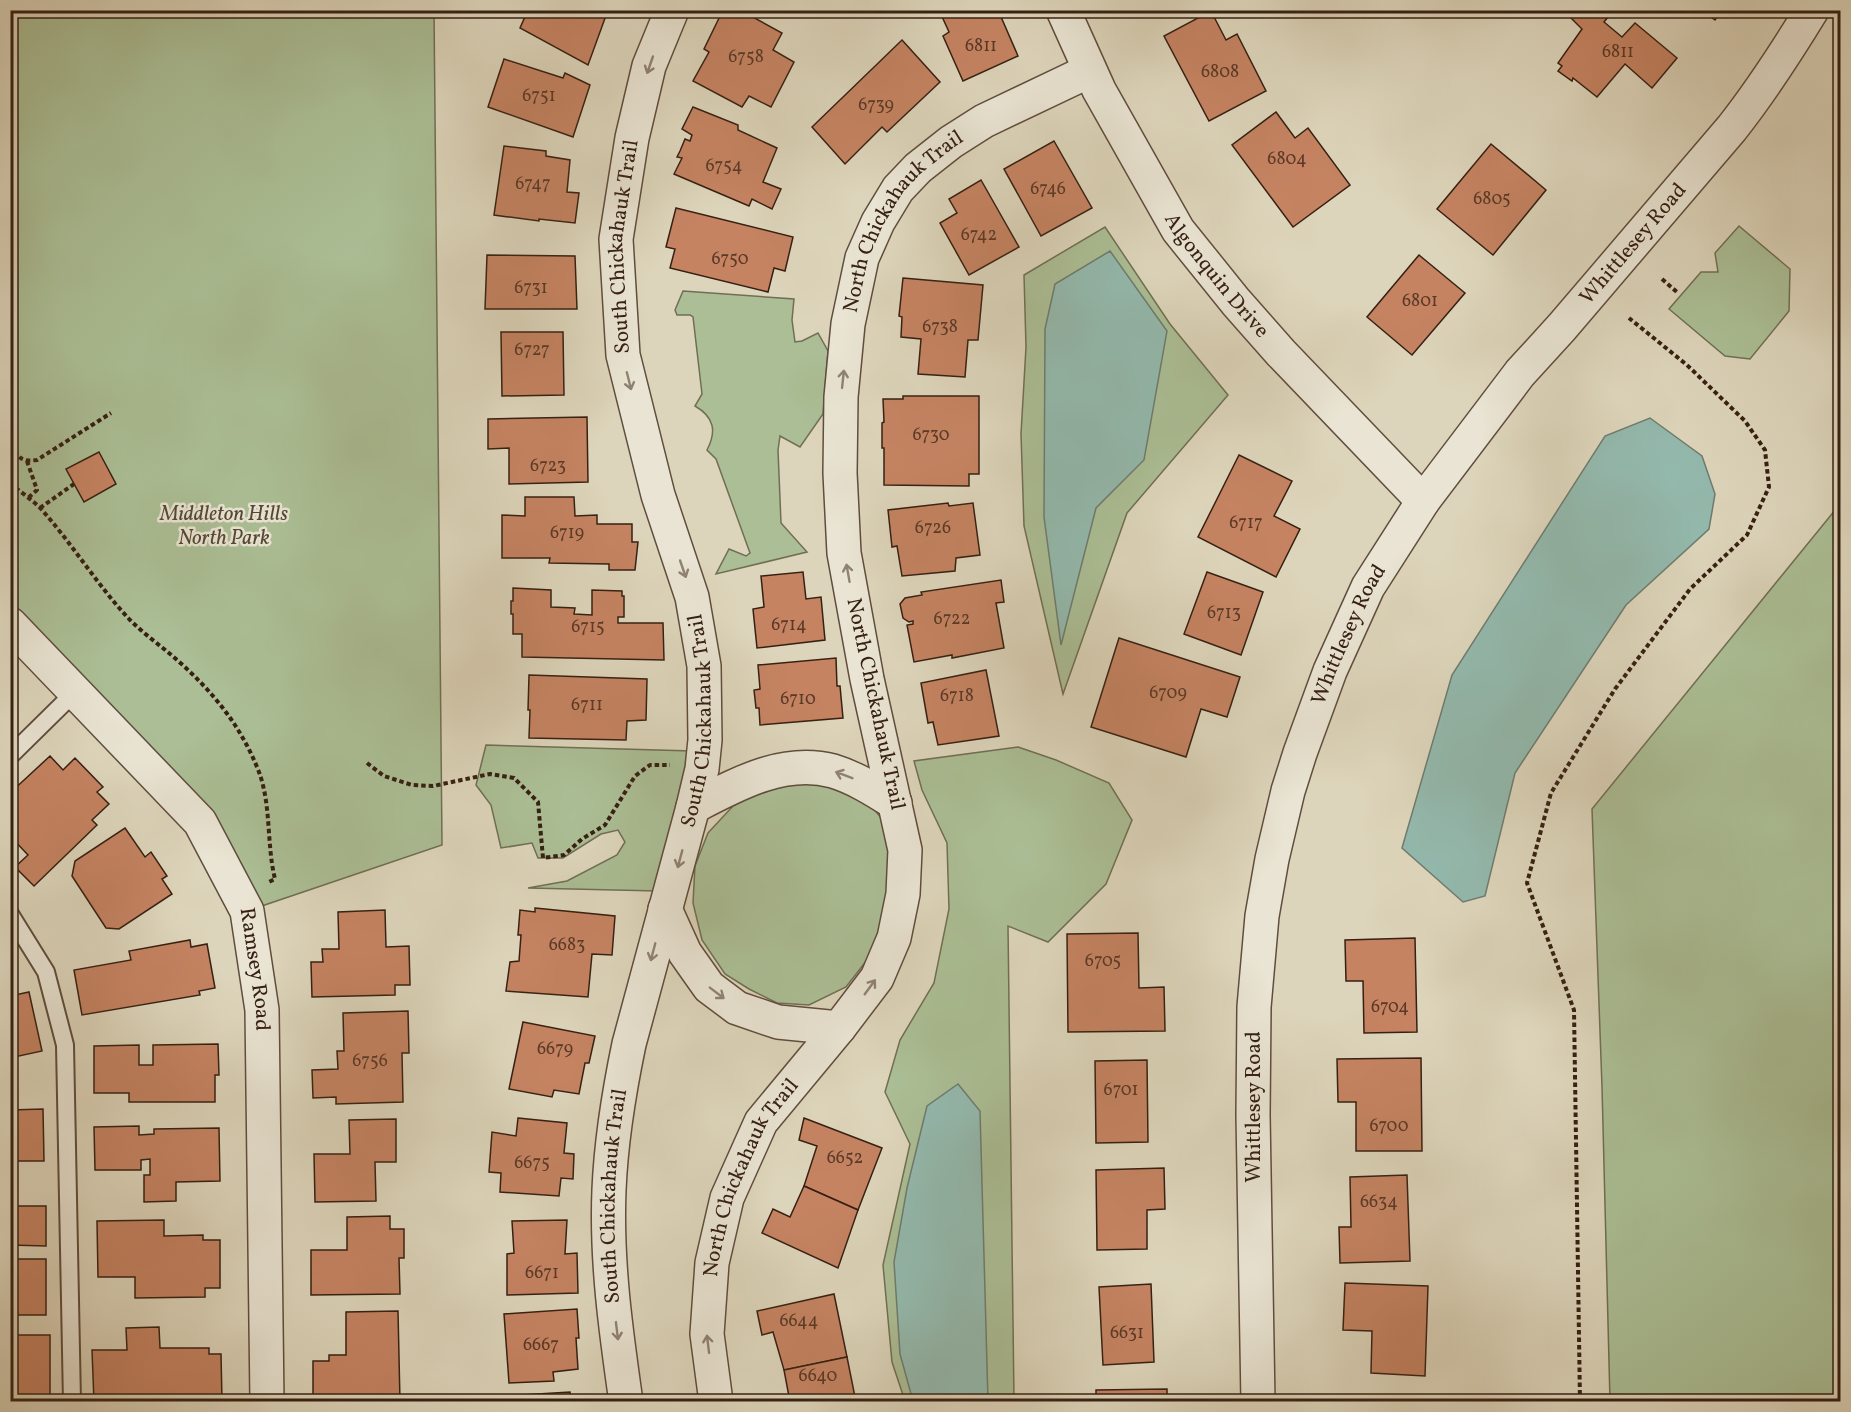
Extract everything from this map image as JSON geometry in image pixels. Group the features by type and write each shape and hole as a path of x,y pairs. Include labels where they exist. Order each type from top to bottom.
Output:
{"street":[{"name":"South Chickahauk Trail","path":"626,1401 610,1264 609,1190 621,1084 639,1006 693,807 702,770 705,740 704,666 692,597 658,495 623,355 616,239 632,138 649,66 672,10"},
{"name":"Algonquin Drive","path":"1063,10 1089,71 1178,230 1236,302 1281,352 1423,501"},
{"name":"Whittlesey Road","path":"1258,1401 1253,1115 1254,1007 1262,916 1272,859 1288,791 1299,753 1329,671 1368,587 1423,501 1520,372 1562,327 1755,99 1812,10"},
{"name":"North Chickahauk Trail","path":"716,1401 706,1334 712,1263 727,1198 761,1122 877,978 894,938 903,894 906,850 867,679 844,553 840,473 841,397 848,324 862,258 878,222 893,197 918,168 951,142 984,121 1089,71"},
{"name":"Ramsey Road","path":"10,624 200,822 247,911 262,1010 267,1401"},
{"path":"693,807 732,786 763,774 797,767 833,771 857,780 896,803"},
{"path":"665,909 685,953 709,987 737,1008 778,1022 839,1028"}],"lane":[{"path":"10,756 76,691"},
{"path":"10,914 46,972 65,1046 72,1401"}],"path":[{"path":"1662,279 1678,293"},
{"path":"1580,1401 1574,1011 1527,884 1551,793 1615,689 1683,598 1748,535 1769,487 1765,450 1745,421 1687,365 1629,318"},
{"path":"10,445 19,458 27,461 37,460 111,413"},
{"path":"27,461 38,490 27,499"},
{"path":"10,483 40,508 131,621 210,692 234,721 259,770 275,879"},
{"path":"40,508 74,484"},
{"path":"367,763 384,776 412,785 433,786 490,774 514,778 538,802 543,858 564,855 605,825 635,776 650,765 681,765 702,770"}],"green space":[{"name":"Middleton Hills North Park","path":"10,11 434,11 442,845 247,911 200,822 11,624"},
{"path":"1739,226 1790,269 1789,311 1750,359 1725,356 1669,309 1701,272 1718,272 1715,253"},
{"path":"1105,227 1170,324 1228,395 1127,513 1063,694 1024,526 1021,434 1026,347 1024,275"},
{"path":"683,291 794,299 792,320 795,342 818,333 828,351 823,414 800,447 780,436 778,450 781,523 807,552 716,574 729,549 746,556 750,553 716,459 707,450 712,437 712,425 706,415 695,406 702,394 693,317 677,315 675,310"},
{"path":"1840,504 1840,1401 1610,1401 1592,809"},
{"path":"486,745 692,751 658,891 528,888 567,881 617,855 625,842 618,830 601,834 563,858 538,858 532,843 501,848 491,805 476,785"},
{"path":"1018,747 1056,760 1109,783 1132,820 1106,884 1048,942 1008,926 1014,1401 905,1401 892,1362 883,1265 910,1144 885,1092 900,1040 934,983 949,909 947,843 922,790 914,761"},
{"path":"818,779 866,800 883,820 891,843 890,885 879,932 867,960 846,987 809,1005 777,1003 725,974 702,940 693,903 695,866 708,833 733,806 762,789"}],"water":[{"path":"1110,251 1167,331 1144,460 1096,508 1061,645 1044,517 1045,329 1055,284"},
{"path":"1650,418 1702,456 1715,494 1709,529 1626,605 1515,773 1485,896 1463,902 1402,848 1452,675 1605,436"},
{"path":"958,1084 980,1111 988,1401 913,1401 900,1354 894,1262 907,1188 927,1106"}],"building":[{"path":"528,10 608,10 588,65 520,28"},
{"path":"723,10 740,10 782,33 773,50 794,62 771,107 749,96 742,107 693,81 709,52 704,49"},
{"path":"939,10 984,10 987,15 998,10 1018,56 963,81 943,36 949,32"},
{"path":"1578,10 1600,10 1608,17 1604,22 1622,37 1635,23 1677,58 1652,88 1625,64 1597,97 1573,78 1572,81 1558,71 1562,66 1558,63 1582,29 1571,18"},
{"path":"1701,10 1722,10 1715,20"},
{"path":"1211,11 1226,40 1237,34 1266,91 1209,121 1164,36"},
{"path":"902,40 940,82 887,132 882,127 845,164 812,127"},
{"path":"504,59 563,78 565,73 590,85 573,137 488,107"},
{"path":"693,107 738,125 738,130 777,148 763,182 781,189 772,209 752,199 749,206 674,174 682,158 677,157 685,139 690,141 692,135 682,129"},
{"path":"1276,112 1295,138 1308,128 1350,185 1293,227 1232,145"},
{"path":"1054,141 1092,208 1041,236 1004,169"},
{"path":"1491,144 1546,190 1493,255 1437,209"},
{"path":"504,146 546,151 546,156 570,160 567,192 579,193 575,223 494,215"},
{"path":"981,180 1019,247 969,275 940,223 957,213 949,199"},
{"path":"676,208 793,237 785,271 774,268 768,292 670,268 675,249 666,247"},
{"path":"487,255 575,256 577,309 485,309"},
{"path":"1419,255 1465,293 1412,355 1367,317"},
{"path":"903,278 983,285 978,340 968,340 965,377 918,374 921,339 901,337 902,317 899,316"},
{"path":"501,332 563,332 564,395 502,396"},
{"path":"903,396 979,396 979,474 969,474 969,486 884,485 883,399 903,399"},
{"path":"587,417 588,482 509,484 509,448 488,449 488,419"},
{"path":"99,452 116,484 84,502 66,469"},
{"path":"1239,455 1292,481 1274,516 1300,529 1276,577 1198,537"},
{"path":"525,497 574,497 575,516 597,515 597,524 632,524 632,542 638,542 635,570 609,570 609,564 549,563 550,558 502,558 502,515 525,516"},
{"path":"948,503 949,506 973,503 980,555 956,558 955,571 902,576 897,546 892,547 888,510"},
{"path":"803,572 806,599 821,597 825,640 757,648 753,609 764,607 761,576"},
{"path":"1207,572 1263,592 1241,655 1184,634"},
{"path":"1001,580 1004,602 996,603 1004,648 952,658 952,655 914,662 907,625 913,624 913,621 909,622 903,618 900,604 905,598 922,595 921,592"},
{"path":"513,588 551,590 551,607 575,608 574,614 592,615 592,590 622,591 624,617 618,617 618,623 663,623 664,660 522,657 522,634 513,634 511,601 513,601"},
{"path":"1119,638 1240,677 1227,717 1201,709 1186,757 1091,727"},
{"path":"836,658 837,686 840,686 843,718 760,725 759,708 756,708 754,690 760,689 758,665"},
{"path":"986,670 999,736 938,745 933,722 928,723 921,683"},
{"path":"529,675 647,679 646,720 627,721 626,740 529,738"},
{"path":"50,756 63,770 75,758 103,787 97,792 109,804 92,820 97,825 34,886 15,867 28,855 10,836 10,793"},
{"path":"125,828 145,857 151,852 167,876 162,879 172,894 119,929 106,928 72,876 75,861"},
{"path":"535,908 615,916 612,955 592,954 588,997 506,991 510,962 519,961 520,910 535,912"},
{"path":"385,910 386,947 409,946 410,985 395,985 395,995 312,997 311,962 323,962 322,949 339,949 338,912"},
{"path":"1138,933 1139,988 1164,987 1165,1031 1068,1032 1067,934"},
{"path":"1415,938 1417,1032 1364,1033 1363,981 1346,981 1345,940"},
{"path":"190,940 191,947 207,944 215,988 199,991 200,995 82,1015 74,970 131,960 129,951"},
{"path":"29,992 42,1051 14,1057 17,1072 10,1074 10,996"},
{"path":"408,1011 409,1053 402,1053 403,1102 336,1104 336,1097 313,1098 312,1070 338,1069 337,1051 344,1051 343,1013"},
{"path":"523,1022 595,1036 589,1063 585,1063 579,1094 554,1090 552,1097 509,1089"},
{"path":"218,1044 219,1075 215,1075 215,1102 129,1102 129,1093 94,1093 94,1046 139,1045 139,1065 153,1065 153,1045"},
{"path":"1421,1058 1422,1151 1356,1151 1356,1102 1338,1102 1337,1059"},
{"path":"1147,1060 1148,1142 1096,1143 1095,1061"},
{"path":"43,1109 44,1161 16,1161 16,1175 10,1175 10,1110"},
{"path":"518,1118 567,1123 564,1153 574,1154 573,1179 561,1178 559,1196 500,1192 501,1173 489,1172 492,1132 516,1136"},
{"path":"804,1118 882,1148 858,1210 804,1186 817,1146 799,1140"},
{"path":"396,1119 396,1162 375,1162 376,1201 315,1202 314,1154 350,1154 349,1120"},
{"path":"139,1126 139,1135 154,1134 154,1129 219,1128 220,1181 176,1182 176,1201 144,1202 144,1175 150,1175 150,1159 141,1160 141,1170 95,1170 94,1127"},
{"path":"1164,1168 1165,1209 1147,1210 1147,1249 1097,1250 1096,1170"},
{"path":"1407,1175 1410,1261 1340,1263 1339,1227 1351,1227 1350,1177"},
{"path":"804,1186 858,1210 838,1268 762,1233 773,1209 790,1217"},
{"path":"10,1206 46,1206 46,1246 10,1245"},
{"path":"390,1216 390,1229 404,1229 404,1258 399,1258 400,1294 311,1295 311,1250 347,1250 347,1217"},
{"path":"164,1220 164,1236 203,1235 203,1240 220,1240 220,1288 205,1288 205,1297 135,1298 135,1277 98,1277 97,1221"},
{"path":"567,1220 565,1254 577,1253 578,1293 507,1295 507,1254 514,1253 512,1221"},
{"path":"10,1259 46,1259 46,1315 13,1315 13,1323 10,1323"},
{"path":"1345,1283 1428,1286 1425,1376 1371,1373 1372,1331 1343,1330"},
{"path":"1151,1284 1154,1362 1103,1365 1099,1287"},
{"path":"834,1294 847,1357 784,1370 773,1332 762,1335 757,1311"},
{"path":"577,1309 578,1369 553,1372 554,1381 509,1383 504,1314"},
{"path":"398,1311 400,1402 313,1402 313,1361 329,1361 329,1355 346,1355 346,1312"},
{"path":"159,1327 160,1348 209,1348 209,1354 221,1354 222,1402 94,1402 92,1350 127,1350 126,1328"},
{"path":"10,1335 50,1335 50,1395 40,1395 40,1402 10,1402"},
{"path":"847,1357 856,1402 790,1402 784,1370"},
{"path":"1167,1389 1167,1402 1096,1402 1096,1390"},
{"path":"570,1392 571,1402 521,1402 521,1395"}]}
